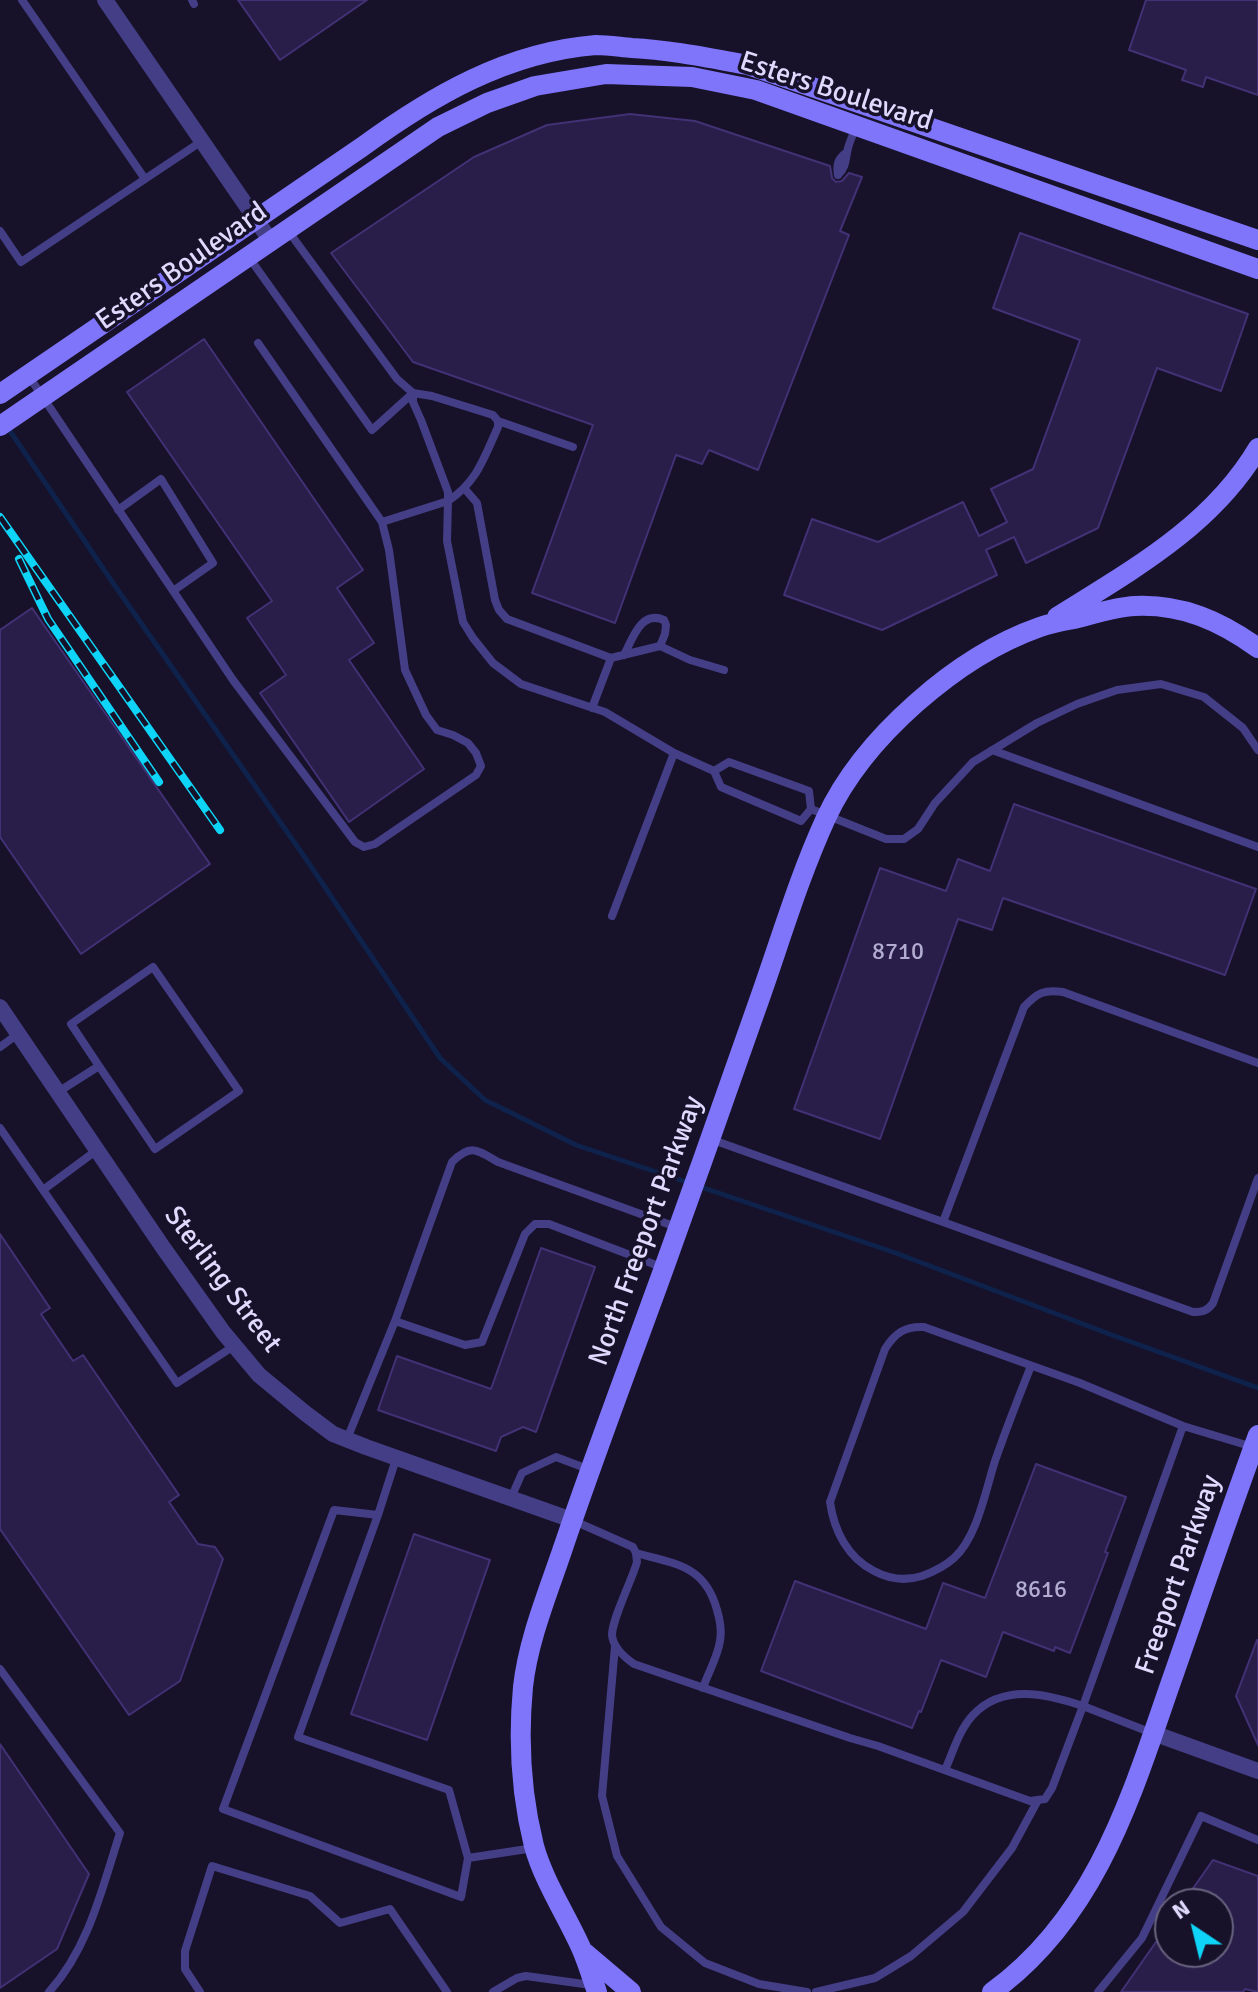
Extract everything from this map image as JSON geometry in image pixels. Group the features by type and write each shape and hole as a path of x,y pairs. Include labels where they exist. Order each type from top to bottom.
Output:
{"main road":[{"name":"Esters Boulevard","path":"1,393 409,113 454,87 496,68 537,54 598,45 668,50 748,65 1258,240"},
{"name":"Esters Boulevard","path":"8,420 438,127 487,103 535,86 606,74 692,77 756,90 1258,269"},
{"path":"1044,625 1132,571 1188,529 1223,495 1258,448"},
{"path":"1044,625 1127,607 1166,607 1195,613 1234,631 1258,648"},
{"name":"North Freeport Parkway","path":"582,1950 535,1847 521,1768 524,1682 537,1624 572,1520 806,869 819,812 841,790 889,729 927,694 977,657 1044,625"},
{"name":"Freeport Parkway","path":"996,1991 1047,1943 1081,1898 1121,1820 1257,1440"},
{"path":"582,1950 596,1989"},
{"path":"582,1950 631,1992"}],"street":[{"path":"105,0 255,219 278,234"},
{"name":"Sterling Street","path":"0,1007 162,1246 259,1375 333,1434 572,1520"},
{"path":"1153,1733 1258,1771"}],"lane":[{"path":"22,0 145,179"},
{"path":"847,152 856,126"},
{"path":"0,231 21,262 202,141"},
{"path":"278,234 397,379 413,393 493,415 498,421 573,447"},
{"path":"248,256 372,430 413,393"},
{"path":"27,375 233,680 355,842 364,847 375,844 476,775 481,766 468,743 437,730 426,715 405,670 389,550 382,522 258,343"},
{"path":"413,393 413,402 448,492 447,541 463,622 493,663 521,684 605,712 674,753 714,771 721,787 801,821 819,812"},
{"path":"382,522 448,501 464,488 476,476 498,421"},
{"path":"118,510 161,479 213,563 173,591"},
{"path":"464,488 477,503 495,600 507,619 611,658 660,646 690,660 724,670"},
{"path":"624,655 640,625 652,617 664,620 666,625 660,646"},
{"path":"592,708 611,658"},
{"path":"714,771 729,762 809,791 819,812 886,839 904,839 918,829 935,803 973,762 1037,723 1117,690 1161,684 1204,697 1243,728 1258,750"},
{"path":"992,750 1258,847"},
{"path":"612,916 674,753"},
{"path":"153,967 239,1091 155,1149 99,1066 71,1024 153,967"},
{"path":"943,1222 1024,1007 1034,995 1050,990 1063,992 1258,1063"},
{"path":"0,1047 18,1034"},
{"path":"57,1092 99,1066"},
{"path":"0,1128 177,1383 235,1346"},
{"path":"709,1144 943,1222 1193,1312 1208,1310 1213,1303 1258,1178"},
{"path":"43,1190 97,1150"},
{"path":"347,1439 395,1321 452,1162 462,1152 475,1150 498,1162 679,1228"},
{"path":"395,1321 465,1345 482,1342 525,1234 535,1224 549,1224 664,1268"},
{"path":"1031,1366 974,1528 956,1557 937,1570 915,1578 895,1579 875,1572 859,1561 836,1529 830,1502 885,1349 892,1338 912,1326 924,1327 1080,1383 1183,1426 1257,1440"},
{"path":"572,1520 633,1547 636,1553 637,1562 614,1623 612,1638 624,1657 634,1664 1030,1801 1045,1799 1083,1706 1183,1426"},
{"path":"511,1498 522,1473 556,1457 591,1470"},
{"path":"378,1515 334,1510 223,1809 461,1897 468,1858 449,1790 298,1737 378,1515 396,1458"},
{"path":"636,1553 681,1566 702,1578 714,1598 720,1622 720,1642 703,1688"},
{"path":"615,1644 602,1796 617,1856 661,1927 705,1963 759,1984 807,1992"},
{"path":"0,1669 120,1833 87,1933 59,1981 49,1992"},
{"path":"945,1770 957,1740 972,1716 986,1703 1008,1696 1033,1693 1083,1706 1153,1733"},
{"path":"816,1992 875,1978 911,1956 963,1912 1012,1848 1038,1800"},
{"path":"1098,1992 1142,1938 1201,1816 1258,1840"},
{"path":"468,1858 535,1847"},
{"path":"200,1992 185,1969 185,1951 212,1866 310,1896 340,1923 390,1909 447,1992"},
{"path":"497,1991 526,1976 596,1989"}],"building":[{"path":"238,0 367,0 280,60"},
{"path":"1146,0 1258,0 1258,95 1206,77 1203,87 1182,80 1186,70 1129,50"},
{"path":"630,114 695,121 830,166 836,182 842,181 849,173 862,177 840,231 849,235 758,470 709,450 702,464 676,455 615,623 532,593 593,425 413,362 331,253 474,157 547,125"},
{"path":"1020,233 1248,314 1221,391 1157,368 1098,528 1026,563 1014,537 986,550 997,575 882,630 784,595 812,519 878,542 963,502 979,536 1007,522 991,489 1033,469 1080,340 993,308"},
{"path":"204,339 363,570 337,588 374,643 349,660 424,769 349,822 260,693 286,675 247,618 272,601 127,392"},
{"path":"32,608 210,864 81,954 0,837 0,630"},
{"path":"1014,804 1256,889 1225,975 1003,898 992,930 958,919 880,1139 794,1109 880,868 946,891 958,859 990,871"},
{"path":"0,1234 50,1308 41,1314 73,1361 83,1355 179,1495 169,1502 198,1544 215,1547 223,1559 180,1681 129,1715 0,1529"},
{"path":"541,1248 595,1267 536,1432 523,1427 501,1437 496,1451 378,1410 397,1356 491,1389"},
{"path":"1036,1464 1126,1497 1070,1653 1055,1647 1054,1651 1003,1632 986,1677 941,1660 912,1728 761,1671 795,1581 926,1629 943,1583 985,1598"},
{"path":"414,1534 490,1560 427,1740 351,1714"},
{"path":"1258,1640 1258,1745 1236,1696"},
{"path":"0,1744 89,1874 57,1949 0,1988"},
{"path":"1213,1860 1258,1876 1258,1992 1245,1989 1243,1992 1121,1992 1154,1945 1154,1968 1234,1968 1234,1888 1193,1888"}],"waterway":[{"path":"8,428 440,1058 485,1100 576,1145 689,1183"},
{"path":"698,1186 893,1252 1258,1388"}],"railway":[{"path":"0,517 220,830"},
{"path":"19,559 48,619 159,782"}]}
